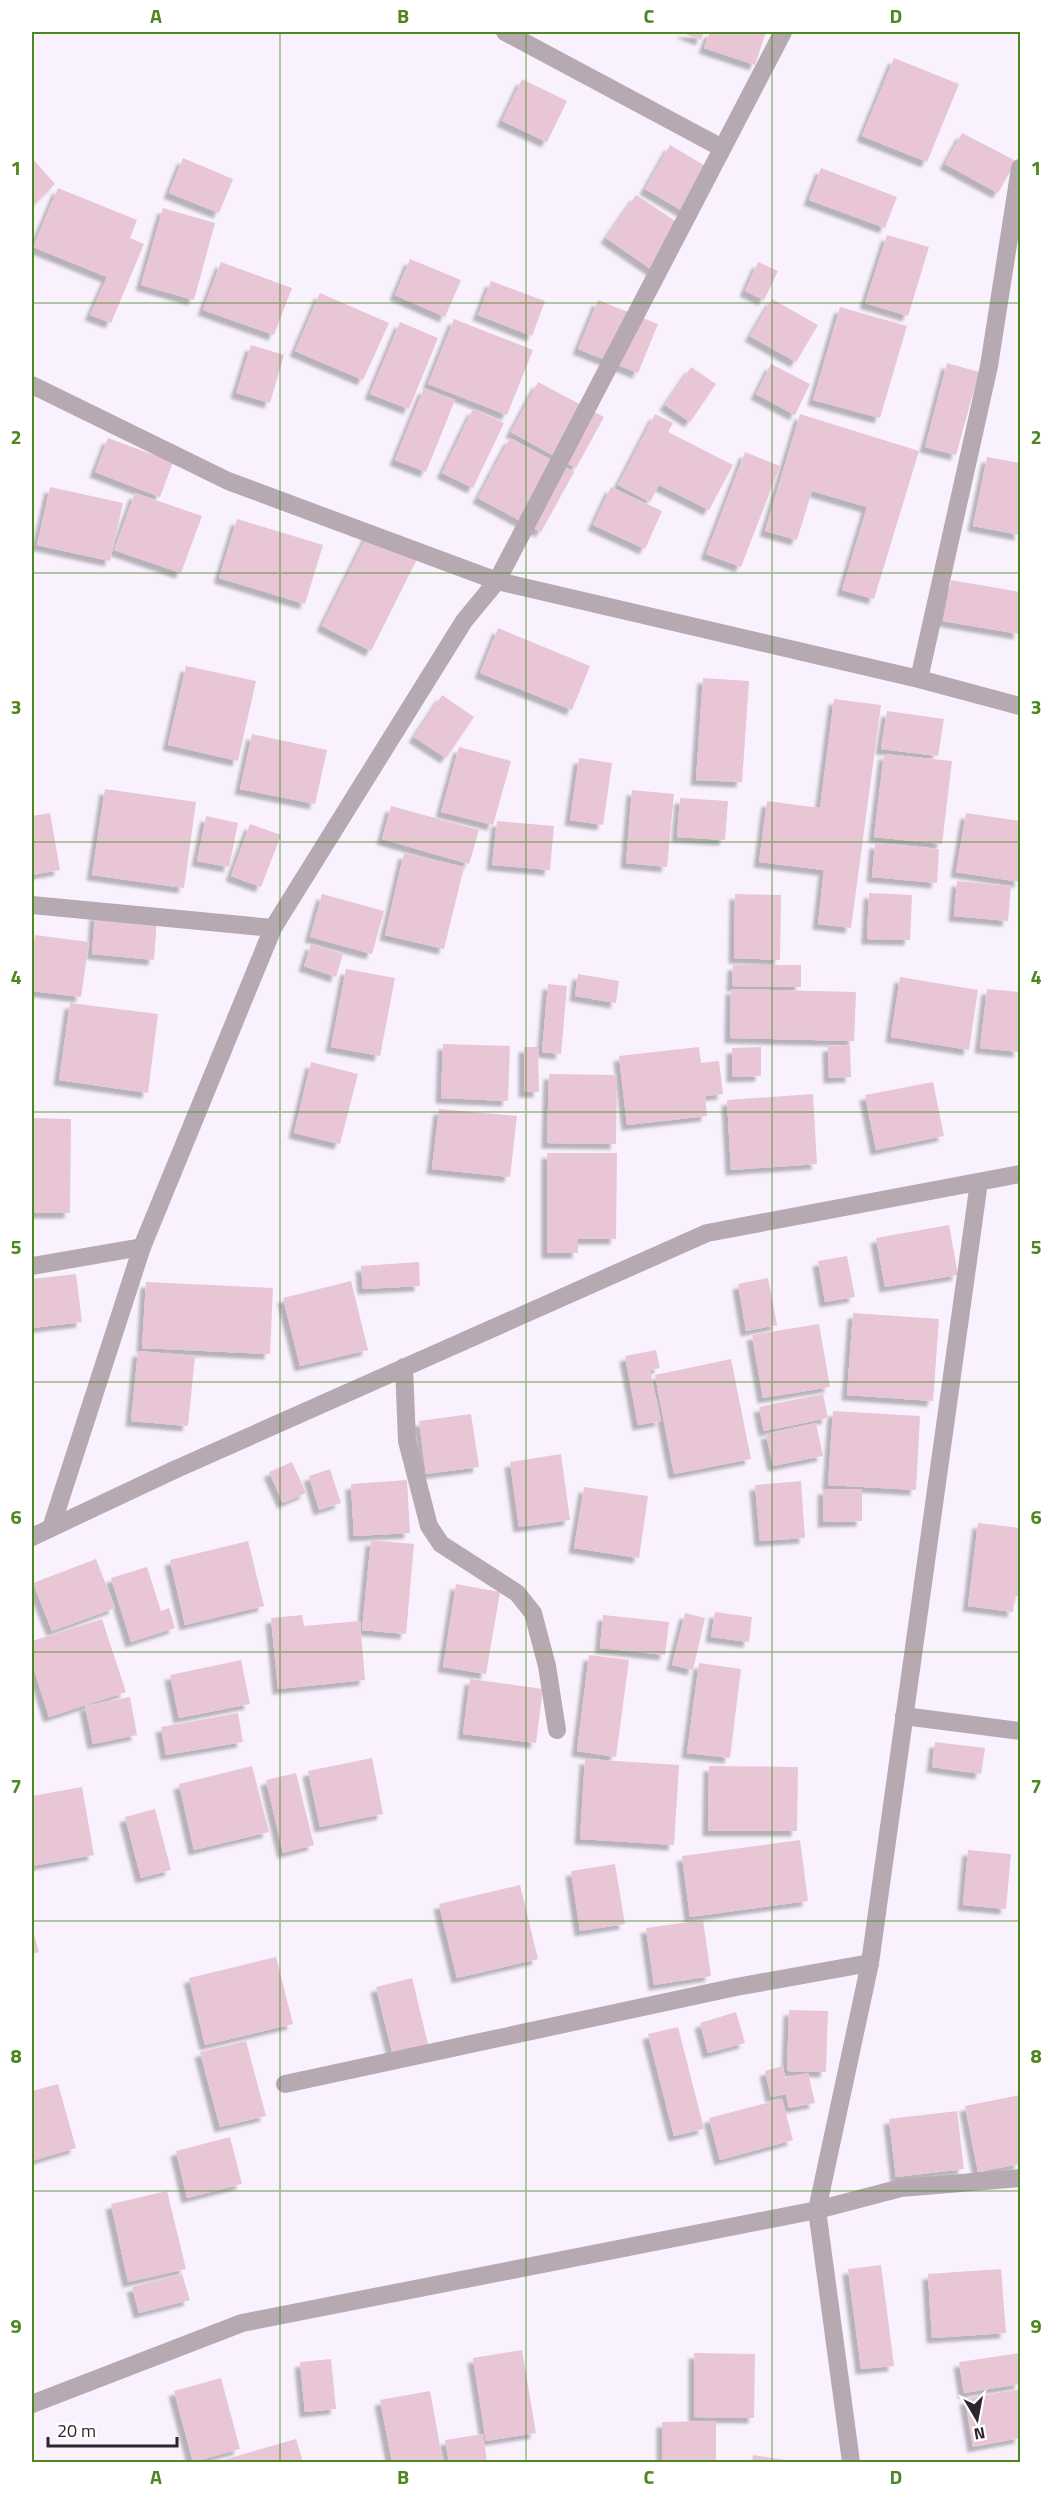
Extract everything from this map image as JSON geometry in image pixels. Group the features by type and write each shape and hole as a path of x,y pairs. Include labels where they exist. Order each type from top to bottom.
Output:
{"street":[{"path":"505,32 722,148"},
{"path":"51,1528 142,1247 273,928 464,621 497,581 783,32"},
{"path":"919,679 989,366 1020,168"},
{"path":"32,385 228,481 497,581 919,679 1020,706"},
{"path":"32,904 273,928"},
{"path":"32,1538 174,1470 707,1233 1020,1174"},
{"path":"851,2463 817,2210 870,1963 979,1182"},
{"path":"32,1266 142,1247"},
{"path":"404,1367 407,1441 429,1526 441,1544 517,1593 533,1613 547,1666 557,1730"},
{"path":"904,1716 1020,1731"},
{"path":"285,2084 736,1987 870,1963"},
{"path":"32,2404 242,2322 817,2210 901,2188 1020,2178"}],"building":[{"path":"681,32 704,32 701,40"},
{"path":"710,32 766,32 755,65 704,48"},
{"path":"894,58 959,84 927,162 862,136"},
{"path":"522,79 567,101 547,142 502,121"},
{"path":"962,133 1016,161 998,193 945,164"},
{"path":"670,145 719,174 693,217 645,189"},
{"path":"32,158 55,184 32,206"},
{"path":"183,158 233,179 219,213 169,193"},
{"path":"821,168 897,197 885,228 809,200"},
{"path":"58,188 137,220 130,238 144,244 111,323 90,315 107,277 33,247"},
{"path":"636,195 689,230 658,274 606,238"},
{"path":"163,208 215,223 194,300 141,285"},
{"path":"887,235 929,247 908,316 865,303"},
{"path":"410,259 461,280 445,317 395,295"},
{"path":"221,262 292,288 274,335 203,310"},
{"path":"758,262 778,271 764,300 745,291"},
{"path":"491,281 545,301 532,336 478,315"},
{"path":"320,293 389,323 363,380 295,351"},
{"path":"772,299 818,325 796,362 750,336"},
{"path":"598,300 658,324 638,373 578,349"},
{"path":"840,307 907,326 880,418 813,400"},
{"path":"454,319 533,350 507,415 428,384"},
{"path":"400,322 438,338 409,409 370,394"},
{"path":"251,345 284,355 270,403 236,393"},
{"path":"947,363 979,372 956,455 925,447"},
{"path":"771,364 810,384 795,415 756,394"},
{"path":"691,367 716,384 690,422 665,405"},
{"path":"538,382 604,417 576,468 511,432"},
{"path":"424,388 455,400 426,472 395,460"},
{"path":"473,409 504,423 473,488 442,473"},
{"path":"655,414 673,423 668,432 733,465 709,510 659,485 650,502 618,485"},
{"path":"800,414 919,451 874,599 842,590 867,507 812,491 797,540 765,531"},
{"path":"108,438 173,462 160,497 95,472"},
{"path":"510,438 574,472 541,532 478,498"},
{"path":"745,452 780,466 741,567 706,554"},
{"path":"987,457 1020,463 1020,535 973,526"},
{"path":"50,487 123,503 110,561 37,545"},
{"path":"611,487 662,511 645,549 593,525"},
{"path":"135,493 202,516 181,573 114,550"},
{"path":"237,519 323,545 305,604 219,578"},
{"path":"371,528 420,553 371,651 322,626"},
{"path":"951,580 1020,592 1019,634 943,621"},
{"path":"498,628 590,666 572,710 480,673"},
{"path":"186,666 256,681 238,761 168,745"},
{"path":"703,678 749,681 742,782 696,780"},
{"path":"442,695 474,717 446,758 414,737"},
{"path":"834,699 881,705 851,928 818,924 824,870 759,862 767,801 820,808"},
{"path":"887,711 944,719 938,756 881,749"},
{"path":"252,734 327,750 315,804 240,789"},
{"path":"459,747 511,761 493,825 441,812"},
{"path":"884,754 952,761 942,844 874,837"},
{"path":"579,758 612,763 603,825 570,820"},
{"path":"105,789 196,802 184,888 92,875"},
{"path":"632,790 674,794 667,867 626,863"},
{"path":"680,798 728,801 725,840 677,837"},
{"path":"391,806 479,830 469,864 382,839"},
{"path":"50,813 60,870 32,875 32,816"},
{"path":"966,813 1020,821 1020,882 956,872"},
{"path":"206,816 238,823 229,867 197,861"},
{"path":"497,821 554,826 550,870 492,865"},
{"path":"250,824 281,835 261,887 231,876"},
{"path":"875,843 939,849 937,883 872,877"},
{"path":"404,853 464,867 444,949 385,935"},
{"path":"957,881 1011,886 1008,921 954,916"},
{"path":"869,893 912,895 910,940 867,939"},
{"path":"322,894 384,911 372,954 310,937"},
{"path":"735,894 781,895 780,960 734,958"},
{"path":"95,914 157,919 154,960 92,954"},
{"path":"35,935 89,942 81,997 32,991"},
{"path":"311,944 343,954 336,977 304,966"},
{"path":"733,965 801,965 801,987 732,986"},
{"path":"346,969 395,978 380,1056 331,1047"},
{"path":"578,974 619,981 616,1003 575,996"},
{"path":"900,977 978,990 969,1050 891,1037"},
{"path":"548,984 567,986 561,1054 542,1052"},
{"path":"731,989 856,992 854,1041 730,1038"},
{"path":"987,989 1020,992 1019,1052 980,1048"},
{"path":"70,1003 158,1014 148,1093 59,1080"},
{"path":"443,1044 510,1046 508,1101 441,1098"},
{"path":"850,1045 851,1077 829,1078 828,1046"},
{"path":"524,1047 538,1047 539,1092 524,1092"},
{"path":"699,1047 701,1063 719,1061 723,1094 705,1096 707,1116 627,1125 619,1056"},
{"path":"761,1047 761,1076 732,1077 732,1048"},
{"path":"311,1062 358,1074 340,1144 294,1133"},
{"path":"549,1074 617,1075 616,1144 547,1143"},
{"path":"933,1082 944,1136 876,1150 865,1095"},
{"path":"813,1094 817,1164 731,1170 727,1100"},
{"path":"439,1109 517,1116 510,1177 432,1169"},
{"path":"32,1118 71,1119 70,1213 32,1213"},
{"path":"547,1153 617,1153 616,1239 578,1239 578,1253 547,1253"},
{"path":"949,1225 958,1275 885,1287 876,1238"},
{"path":"847,1256 855,1297 825,1302 818,1261"},
{"path":"419,1262 420,1286 363,1289 361,1266"},
{"path":"76,1274 82,1322 32,1328 32,1279"},
{"path":"768,1278 777,1325 746,1331 738,1284"},
{"path":"351,1281 368,1350 300,1366 283,1298"},
{"path":"146,1282 273,1288 270,1354 142,1348"},
{"path":"853,1313 939,1319 933,1401 847,1395"},
{"path":"819,1324 830,1387 763,1398 752,1335"},
{"path":"656,1350 660,1368 650,1370 661,1421 638,1425 625,1356"},
{"path":"138,1351 195,1356 188,1426 131,1421"},
{"path":"731,1359 751,1459 674,1474 655,1375"},
{"path":"823,1394 828,1418 764,1431 759,1407"},
{"path":"833,1411 920,1416 916,1490 828,1485"},
{"path":"471,1414 479,1467 426,1474 419,1421"},
{"path":"816,1423 823,1456 773,1466 766,1434"},
{"path":"561,1454 570,1520 519,1527 510,1462"},
{"path":"292,1462 306,1493 283,1503 269,1472"},
{"path":"330,1469 341,1503 319,1510 309,1476"},
{"path":"407,1480 410,1533 354,1536 351,1484"},
{"path":"801,1481 805,1538 760,1541 755,1485"},
{"path":"584,1487 648,1496 639,1558 574,1548"},
{"path":"823,1489 862,1489 862,1521 823,1522"},
{"path":"978,1523 1020,1528 1020,1597 1015,1596 1013,1612 968,1606"},
{"path":"371,1540 414,1544 406,1634 362,1630"},
{"path":"248,1541 264,1606 185,1625 170,1560"},
{"path":"96,1559 115,1608 52,1631 33,1583"},
{"path":"147,1567 161,1611 169,1608 175,1628 131,1642 111,1578"},
{"path":"456,1584 500,1592 486,1674 443,1667"},
{"path":"715,1612 752,1617 749,1642 711,1637"},
{"path":"685,1613 705,1618 693,1670 672,1665"},
{"path":"302,1615 304,1626 360,1621 365,1680 278,1689 271,1618"},
{"path":"603,1615 669,1622 665,1655 600,1648"},
{"path":"102,1619 126,1692 49,1717 32,1663 32,1641"},
{"path":"589,1655 629,1660 616,1757 577,1751"},
{"path":"241,1660 250,1704 179,1718 170,1675"},
{"path":"699,1663 741,1669 730,1758 687,1753"},
{"path":"470,1679 543,1689 536,1743 463,1734"},
{"path":"130,1697 137,1735 93,1744 85,1706"},
{"path":"238,1713 243,1742 166,1755 161,1727"},
{"path":"935,1742 985,1748 981,1774 932,1767"},
{"path":"372,1758 383,1814 320,1827 308,1771"},
{"path":"585,1759 679,1765 674,1845 580,1839"},
{"path":"252,1766 269,1832 194,1850 179,1784"},
{"path":"709,1766 798,1767 797,1831 708,1831"},
{"path":"296,1773 314,1845 283,1853 266,1780"},
{"path":"82,1787 94,1855 32,1866 32,1796"},
{"path":"155,1809 171,1870 141,1878 125,1817"},
{"path":"800,1840 808,1901 690,1917 682,1856"},
{"path":"968,1850 1011,1854 1006,1909 963,1905"},
{"path":"615,1864 625,1924 580,1931 571,1871"},
{"path":"520,1885 538,1959 457,1978 439,1904"},
{"path":"703,1920 711,1976 654,1985 646,1928"},
{"path":"32,1928 39,1952 32,1954"},
{"path":"276,1957 293,2024 205,2045 189,1978"},
{"path":"412,1978 429,2048 393,2056 376,1987"},
{"path":"789,2010 828,2011 826,2072 787,2071"},
{"path":"736,2012 745,2043 708,2053 700,2023"},
{"path":"678,2027 704,2129 674,2136 648,2034"},
{"path":"246,2041 266,2116 220,2127 200,2052"},
{"path":"783,2066 785,2078 808,2073 815,2103 789,2108 786,2094 771,2097 765,2071"},
{"path":"58,2084 76,2148 32,2161 32,2091"},
{"path":"1020,2095 1020,2164 978,2172 965,2106"},
{"path":"782,2099 793,2140 720,2160 709,2118"},
{"path":"957,2111 964,2169 896,2177 889,2119"},
{"path":"230,2137 242,2184 187,2198 176,2151"},
{"path":"167,2191 186,2269 128,2282 111,2204"},
{"path":"881,2265 894,2366 861,2369 848,2269"},
{"path":"1001,2269 1006,2333 932,2338 928,2274"},
{"path":"182,2274 190,2300 139,2313 132,2287"},
{"path":"522,2350 536,2433 486,2441 473,2358"},
{"path":"694,2353 755,2354 754,2418 694,2417"},
{"path":"1020,2353 1020,2384 964,2393 959,2362"},
{"path":"331,2359 336,2409 305,2412 300,2362"},
{"path":"221,2378 240,2449 193,2462 174,2391"},
{"path":"1020,2389 1020,2438 973,2447 965,2399"},
{"path":"430,2391 443,2462 392,2462 380,2400"},
{"path":"716,2421 716,2462 662,2462 662,2422"},
{"path":"483,2434 487,2462 449,2462 445,2440"},
{"path":"296,2439 303,2462 216,2462"},
{"path":"753,2455 786,2460 786,2462 752,2462"}]}
